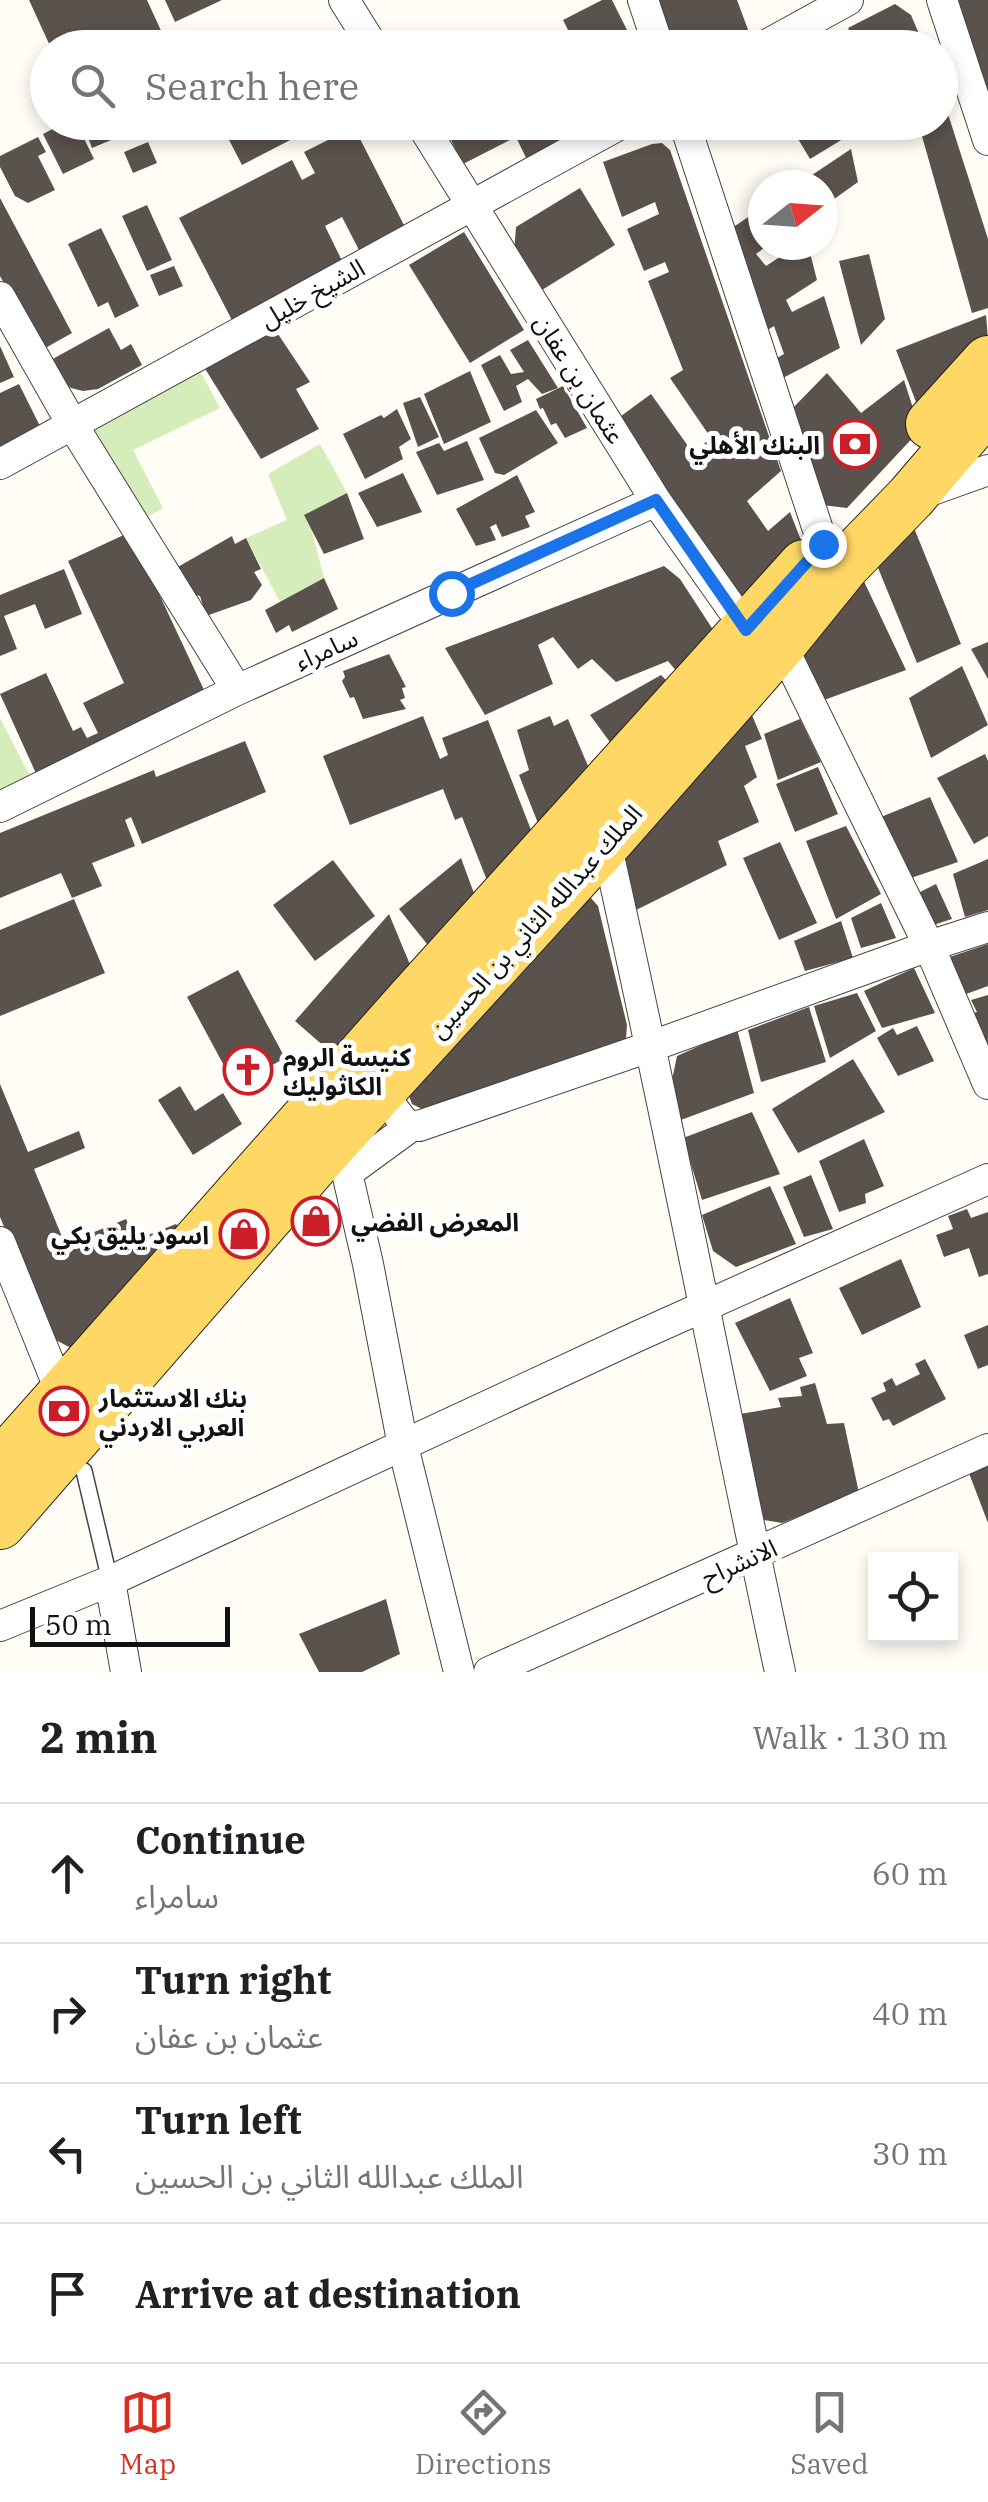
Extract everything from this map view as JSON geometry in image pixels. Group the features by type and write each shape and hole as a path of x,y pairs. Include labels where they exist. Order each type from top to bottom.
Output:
{"main road":[{"name":"الملك عبدالله الثاني بن الحسين","path":"0,1465 76,1431 337,1160 395,1109 764,637 823,544 988,361"},
{"name":"الملك عبدالله الثاني بن الحسين","path":"0,1524 425,985 764,637 911,498 988,406"}],"street":[{"path":"344,0 363,30"},
{"path":"643,0 653,30"},
{"path":"794,30 848,0"},
{"path":"942,0 952,30"},
{"path":"958,49 988,140"},
{"name":"عثمان بن عفان","path":"431,140 656,500 764,637 929,946 988,1084"},
{"name":"الشيخ خليل","path":"0,464 591,140"},
{"path":"690,140 823,544"},
{"path":"0,297 72,424 237,690"},
{"path":"911,498 988,470"},
{"name":"سامراء","path":"0,808 237,690 656,500"},
{"path":"606,843 652,1046 780,1672"},
{"path":"395,1109 419,1126 988,927"},
{"path":"337,1160 368,1264 403,1446 458,1672"},
{"path":"0,1626 110,1580 988,1179"},
{"path":"0,1242 76,1431"},
{"name":"الانشراح","path":"489,1672 988,1450"},
{"path":"110,1580 126,1672"}],"lane":[{"path":"76,1431 110,1580"}],"green space":[{"path":"200,371 220,408 133,450 163,508 142,520 85,434"},
{"path":"320,444 347,493 304,515 324,578 280,602 246,538 287,520 268,474"},
{"path":"0,718 33,782 0,797"}],"building":[{"path":"29,0 147,0 161,30 43,30"},
{"path":"165,0 222,0 175,22"},
{"path":"602,0 612,0 627,30 568,30 563,20"},
{"path":"657,0 737,0 748,30 667,30"},
{"path":"953,0 988,0 988,111"},
{"path":"895,4 911,15 917,30 849,30"},
{"path":"40,140 46,152 38,156 55,190 28,203 15,196 0,167 0,156"},
{"path":"46,140 85,140 94,159 63,174"},
{"path":"89,140 111,140 92,148"},
{"path":"229,140 290,140 242,165"},
{"path":"328,140 361,140 406,229 360,252 342,217 325,226 346,269 235,326 179,218 292,160 302,180 315,173 304,152"},
{"path":"451,140 510,140 463,164"},
{"path":"517,140 571,140 528,162"},
{"path":"799,140 841,140 810,159"},
{"path":"923,140 956,140 988,239 988,308 972,313"},
{"path":"148,142 157,163 133,173 124,152"},
{"path":"662,143 670,150 781,471 747,501 768,531 790,512 804,548 749,610 617,419 651,394 693,453 711,438 670,378 683,370 648,281 669,272 665,262 644,271 627,229 659,214 655,202 622,217 603,162"},
{"path":"851,149 858,182 838,196 838,170 820,170"},
{"path":"580,188 615,245 537,293 514,254 516,227"},
{"path":"0,198 72,333 40,351 0,276"},
{"path":"147,205 172,260 147,271 122,216"},
{"path":"748,217 748,260 761,260 766,266 775,260 812,260 817,280 786,300 792,312 824,296 840,348 783,378 777,358 784,354 774,326 766,331 732,228"},
{"path":"101,228 139,306 115,318 108,302 98,307 68,244"},
{"path":"464,232 524,330 470,363 409,265"},
{"path":"869,254 885,319 861,345 839,261"},
{"path":"174,266 183,286 159,296 150,275"},
{"path":"986,315 988,339 921,415 896,350"},
{"path":"272,325 310,382 296,389 319,429 261,459 204,367"},
{"path":"109,328 121,350 131,344 142,365 98,389 71,388 57,376 49,361"},
{"path":"528,340 558,388 542,394 528,379 516,386 522,402 504,411 481,365 500,355 511,374 524,372 510,350"},
{"path":"0,346 14,377 0,383"},
{"path":"470,371 491,422 444,444 424,394"},
{"path":"827,373 861,413 904,380 920,430 847,508 822,505 789,412"},
{"path":"19,384 42,430 0,450 0,393"},
{"path":"563,386 587,428 565,438 556,423 551,425 536,399"},
{"path":"420,397 439,437 418,447 403,403"},
{"path":"397,409 411,439 399,447 403,459 365,479 343,434"},
{"path":"536,410 558,443 504,475 495,473 479,438"},
{"path":"467,441 484,480 437,495 416,452 439,443 444,451"},
{"path":"403,473 422,512 377,527 358,493"},
{"path":"517,475 535,512 525,516 530,527 502,537 496,524 490,527 496,540 476,546 456,509"},
{"path":"347,493 364,539 324,554 304,515"},
{"path":"908,513 961,644 917,663 876,563"},
{"path":"130,532 205,692 39,780 0,694 46,673 73,731 81,727 87,738 98,733 83,703 124,683 68,561"},
{"path":"232,536 235,544 246,538 261,569 254,572 262,585 251,600 206,616 200,596 191,594 176,568"},
{"path":"664,566 680,579 723,645 678,673 668,661 616,682 592,659 578,669 553,637 538,645 553,684 485,715 445,648"},
{"path":"64,569 82,614 45,629 35,604 4,616 17,649 0,656 0,595"},
{"path":"860,573 906,670 816,703 795,645"},
{"path":"324,578 338,609 292,632 289,625 276,633 265,610"},
{"path":"988,642 988,679 971,649"},
{"path":"389,654 406,687 402,688 405,698 400,700 406,709 363,719 342,681 343,671"},
{"path":"962,666 988,725 931,758 909,698"},
{"path":"661,675 677,691 618,753 590,715"},
{"path":"747,703 762,739 745,746 757,777 744,786 759,822 718,841 727,865 630,913 623,839"},
{"path":"423,716 440,759 448,755 442,738 488,720 533,835 488,883 462,817 455,820 443,789 350,825 323,756"},
{"path":"550,716 554,726 568,719 594,780 543,836 519,775 529,770 517,730"},
{"path":"800,719 821,762 778,780 764,734"},
{"path":"245,741 266,792 142,844 131,817 125,820 135,846 92,863 102,886 72,898 61,873 0,898 0,833 154,770 156,777"},
{"path":"985,754 988,836 974,844 937,778"},
{"path":"818,767 838,814 795,832 776,784"},
{"path":"930,797 958,862 902,881 876,819"},
{"path":"846,826 881,894 836,919 806,841"},
{"path":"780,842 817,923 779,940 743,858"},
{"path":"461,858 475,896 435,954 399,909"},
{"path":"988,859 988,910 965,917 953,874"},
{"path":"333,860 375,916 315,961 273,905"},
{"path":"936,884 952,919 927,927 912,896"},
{"path":"590,897 598,906 627,1025 626,1039 424,1110 412,1104 405,1085"},
{"path":"74,899 105,973 0,1016 0,930"},
{"path":"881,903 896,938 861,948 851,918"},
{"path":"389,914 411,967 334,1055 295,1021"},
{"path":"841,921 853,958 805,971 794,941"},
{"path":"988,944 988,986 958,997 944,959"},
{"path":"914,968 935,1013 882,1028 864,991"},
{"path":"238,970 285,1058 235,1086 187,997"},
{"path":"857,993 876,1031 830,1058 814,1006"},
{"path":"988,995 988,1058 969,1015 977,1012 971,1000"},
{"path":"809,1007 826,1062 761,1082 748,1030"},
{"path":"917,1026 934,1061 898,1076 877,1038 893,1028 897,1035"},
{"path":"737,1029 754,1093 678,1121 671,1085 677,1056"},
{"path":"853,1059 885,1112 798,1153 772,1109"},
{"path":"0,1084 28,1152 79,1131 85,1148 34,1169 65,1244 126,1219 135,1240 176,1224 182,1230 71,1348 50,1337 0,1217"},
{"path":"180,1086 195,1111 223,1093 242,1124 193,1155 158,1100"},
{"path":"752,1112 780,1174 702,1200 683,1138"},
{"path":"864,1139 884,1186 865,1194 866,1203 839,1212 819,1161"},
{"path":"811,1175 833,1229 804,1237 783,1187"},
{"path":"770,1186 796,1244 736,1267 713,1251 702,1215"},
{"path":"967,1209 971,1218 988,1212 988,1274 979,1277 969,1248 944,1257 936,1235 953,1229 948,1216"},
{"path":"901,1259 921,1307 862,1335 839,1288"},
{"path":"790,1298 813,1353 799,1358 807,1376 770,1391 735,1323"},
{"path":"988,1325 988,1365 978,1369 964,1335"},
{"path":"925,1359 946,1399 893,1426 889,1419 883,1421 871,1398 886,1391 883,1383 892,1378 896,1386 920,1374 915,1364"},
{"path":"815,1383 827,1424 844,1423 859,1493 782,1523 764,1520 751,1494 734,1415 781,1407 778,1398 802,1396 800,1387"},
{"path":"988,1459 988,1523 967,1468"},
{"path":"386,1599 400,1654 362,1672 319,1672 299,1634"}],"place":[{"name":"البنك الأهلي","path":"855,444"},
{"name":"كنيسة الروم الكاثوليك","path":"248,1070"},
{"name":"المعرض الفضي","path":"316,1221"},
{"name":"اسود يليق بكي","path":"244,1234"},
{"name":"بنك الاستثمار العربي الاردني","path":"64,1411"}],"route":[{"path":"451,593 656,500 746,630 823,544"}]}
